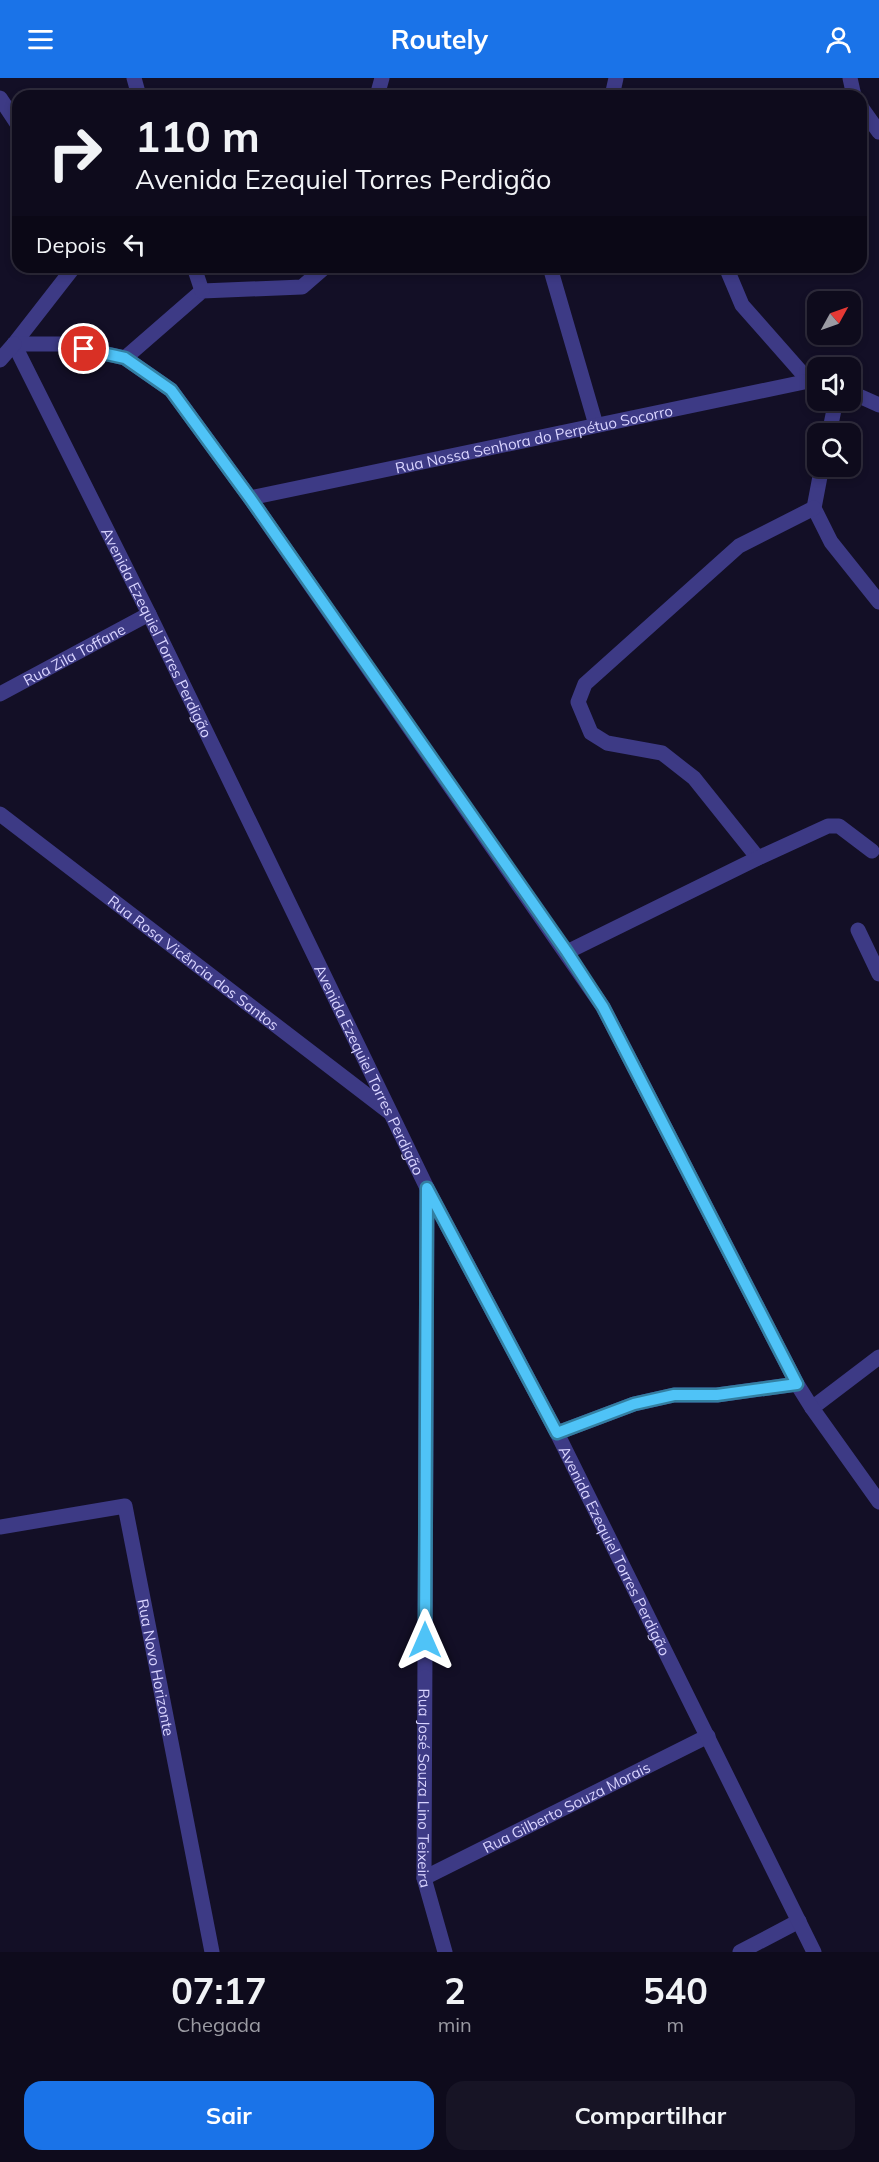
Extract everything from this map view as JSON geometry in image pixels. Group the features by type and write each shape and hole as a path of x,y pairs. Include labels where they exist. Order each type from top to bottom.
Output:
{"street":[{"path":"0,98 12,116"},
{"path":"867,115 879,132"},
{"path":"0,360 69,273"},
{"path":"196,273 202,291"},
{"path":"125,358 202,291 302,287 319,273"},
{"path":"552,273 596,425"},
{"path":"729,273 742,305 807,375"},
{"path":"14,344 64,344 125,358 171,390 250,498 603,1007 797,1384 879,1502"},
{"name":"Avenida Ezequiel Torres Perdigão","path":"14,344 149,614 389,1112 557,1433 814,1952"},
{"name":"Rua Nossa Senhora do Perpétuo Socorro","path":"250,498 807,383"},
{"path":"861,397 879,405"},
{"path":"820,477 814,508 831,542 879,602"},
{"path":"759,858 694,778 662,753 607,743 591,734 578,702 585,684 739,546 814,508"},
{"name":"Rua Zila Toffane","path":"0,694 149,614"},
{"name":"Rua Rosa Vicência dos Santos","path":"0,814 389,1112"},
{"path":"567,952 828,826 839,826 872,851"},
{"path":"858,930 879,974"},
{"name":"Rua José Souza Lino Teixeira","path":"427,1188 424,1878 445,1952"},
{"path":"812,1408 879,1357"},
{"path":"557,1433 634,1404 674,1395 717,1395 797,1384"},
{"name":"Rua Novo Horizonte","path":"0,1527 125,1506 212,1952"},
{"name":"Rua Gilberto Souza Morais","path":"424,1878 708,1736"},
{"path":"740,1952 800,1922"}],"route":[{"path":"84,349 125,358 171,390 250,498 567,952 603,1007 797,1384 717,1395 674,1395 634,1404 557,1433 427,1188 425,1640"}]}
